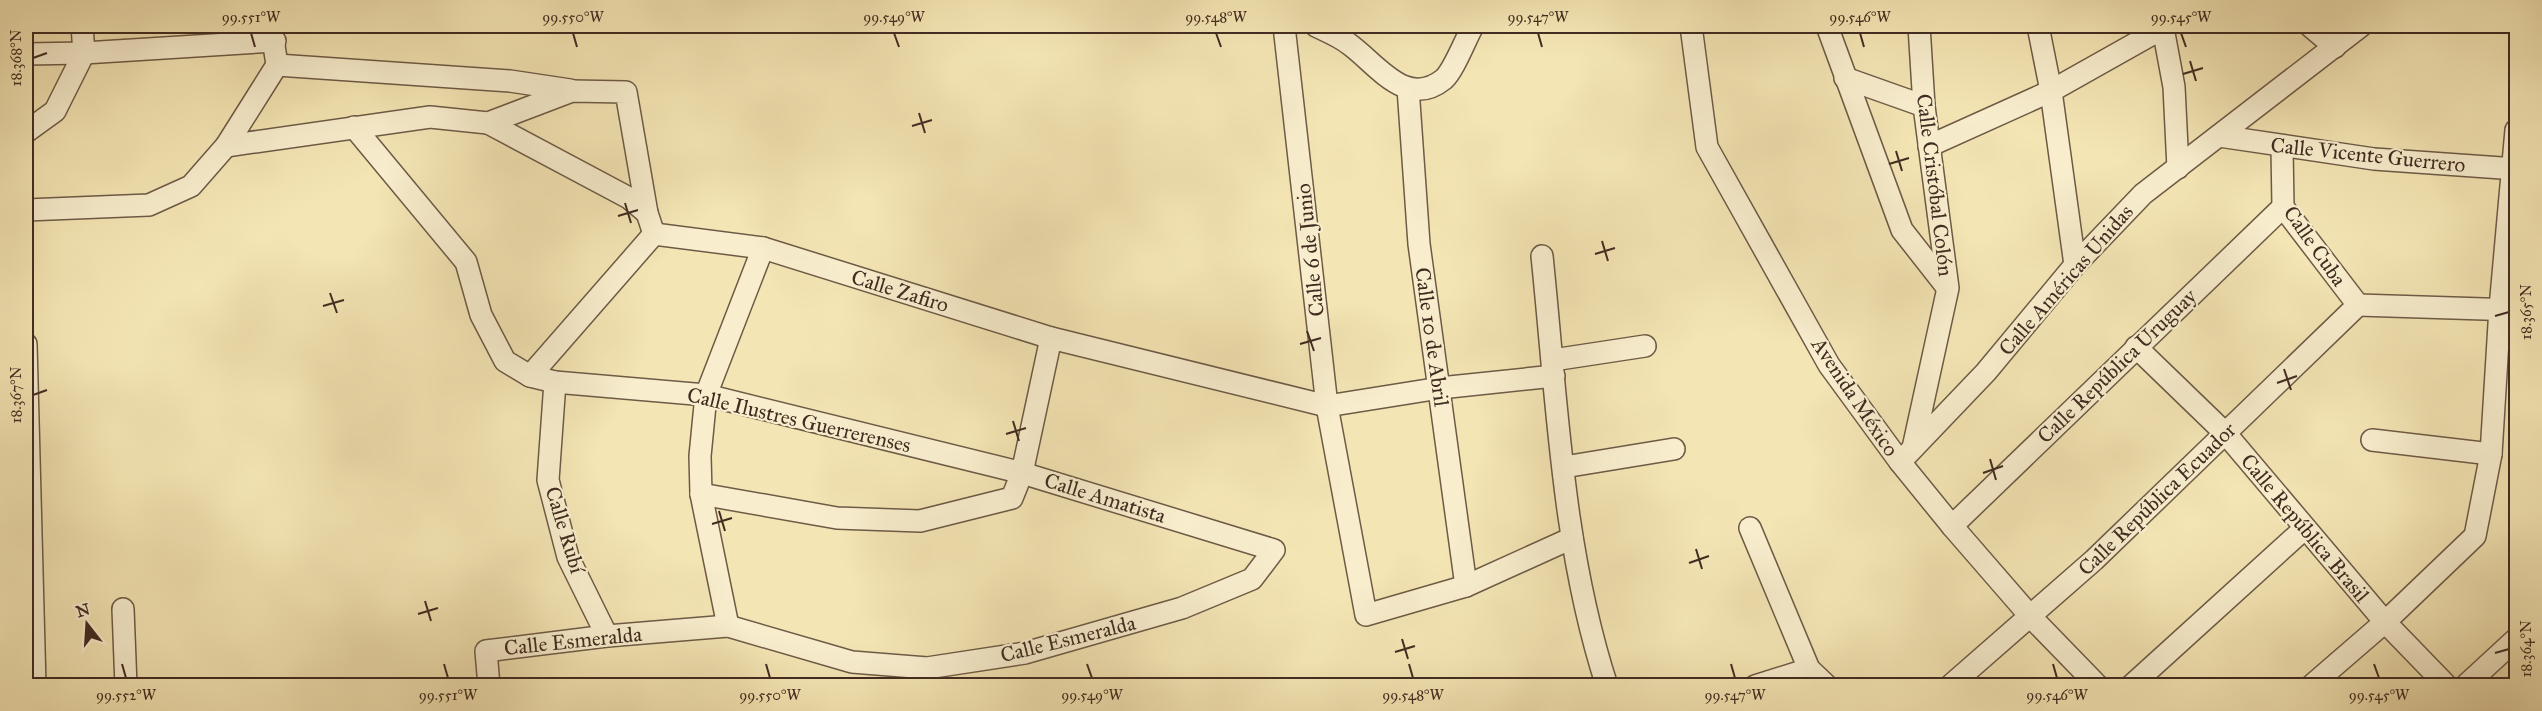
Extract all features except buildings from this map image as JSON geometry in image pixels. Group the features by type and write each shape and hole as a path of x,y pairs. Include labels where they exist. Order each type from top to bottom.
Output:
{"street":[{"path":"26,132 55,111 84,53 82,26"},
{"name":"Calle 6 de Junio","path":"1284,26 1327,406 1366,615 1466,586"},
{"path":"1316,26 1346,34 1394,83 1408,88 1422,88 1444,78 1473,26"},
{"name":"Avenida México","path":"1691,26 1707,147 1829,365 1907,456 1952,526 2031,617 2098,686"},
{"path":"1827,26 1902,230 1948,288"},
{"name":"Calle Cristóbal Colón","path":"1907,456 1948,288 1924,106 1919,26"},
{"path":"2038,26 2051,91 2075,265"},
{"path":"2310,26 2335,47"},
{"name":"Calle Américas Unidas","path":"1907,456 1986,372 2075,265 2144,194 2361,26"},
{"path":"1929,146 2051,91 2163,28 2174,87 2178,168"},
{"path":"26,54 84,53 273,33 277,65 226,146 191,186 149,205 26,210"},
{"path":"277,65 510,81 572,91 626,92 647,213 654,234 530,376"},
{"path":"1845,78 1924,106"},
{"name":"Calle 10 de Abril","path":"1408,88 1419,244 1466,586"},
{"path":"488,123 572,91"},
{"path":"226,146 430,117 488,123 629,198 647,213"},
{"name":"Calle Ilustres Guerrerenses","path":"354,127 466,262 481,315 505,362 530,376 555,382 706,395 1023,473"},
{"path":"2311,686 2385,622 2475,536 2491,454 2508,309 2517,130"},
{"name":"Calle Vicente Guerrero","path":"2219,136 2374,159 2515,169"},
{"name":"Calle Cuba","path":"2282,147 2283,207 2358,305"},
{"name":"Calle República Uruguay","path":"1952,526 2283,207"},
{"name":"Calle Zafiro","path":"654,234 763,248 1051,338 1327,406"},
{"path":"728,626 701,494 700,456 706,395 763,248"},
{"path":"1542,256 1572,538 1590,632 1607,686"},
{"path":"2358,305 2508,309"},
{"name":"Calle República Ecuador","path":"1950,686 2031,617 2226,434 2358,305"},
{"path":"1023,473 1033,411 1051,338"},
{"path":"26,344 28,522 35,686"},
{"path":"1327,406 1554,368 1645,346"},
{"name":"Calle República Brasil","path":"2136,347 2226,434 2385,622 2447,686"},
{"name":"Calle Rubí","path":"555,382 548,480 568,557 607,636"},
{"path":"2372,440 2491,454"},
{"path":"1564,468 1674,449"},
{"name":"Calle Amatista","path":"701,494 837,518 920,521 1012,498 1023,473 1274,550"},
{"path":"1750,528 1809,669 1827,686"},
{"path":"2132,686 2304,529"},
{"path":"1466,586 1572,538"},
{"name":"Calle Esmeralda","path":"489,686 486,651 607,636 728,626 852,662 927,668 1025,653 1182,608 1252,579 1274,550"},
{"path":"123,609 126,686"},
{"path":"2465,686 2517,639"},
{"path":"1755,686 1809,669"}]}
